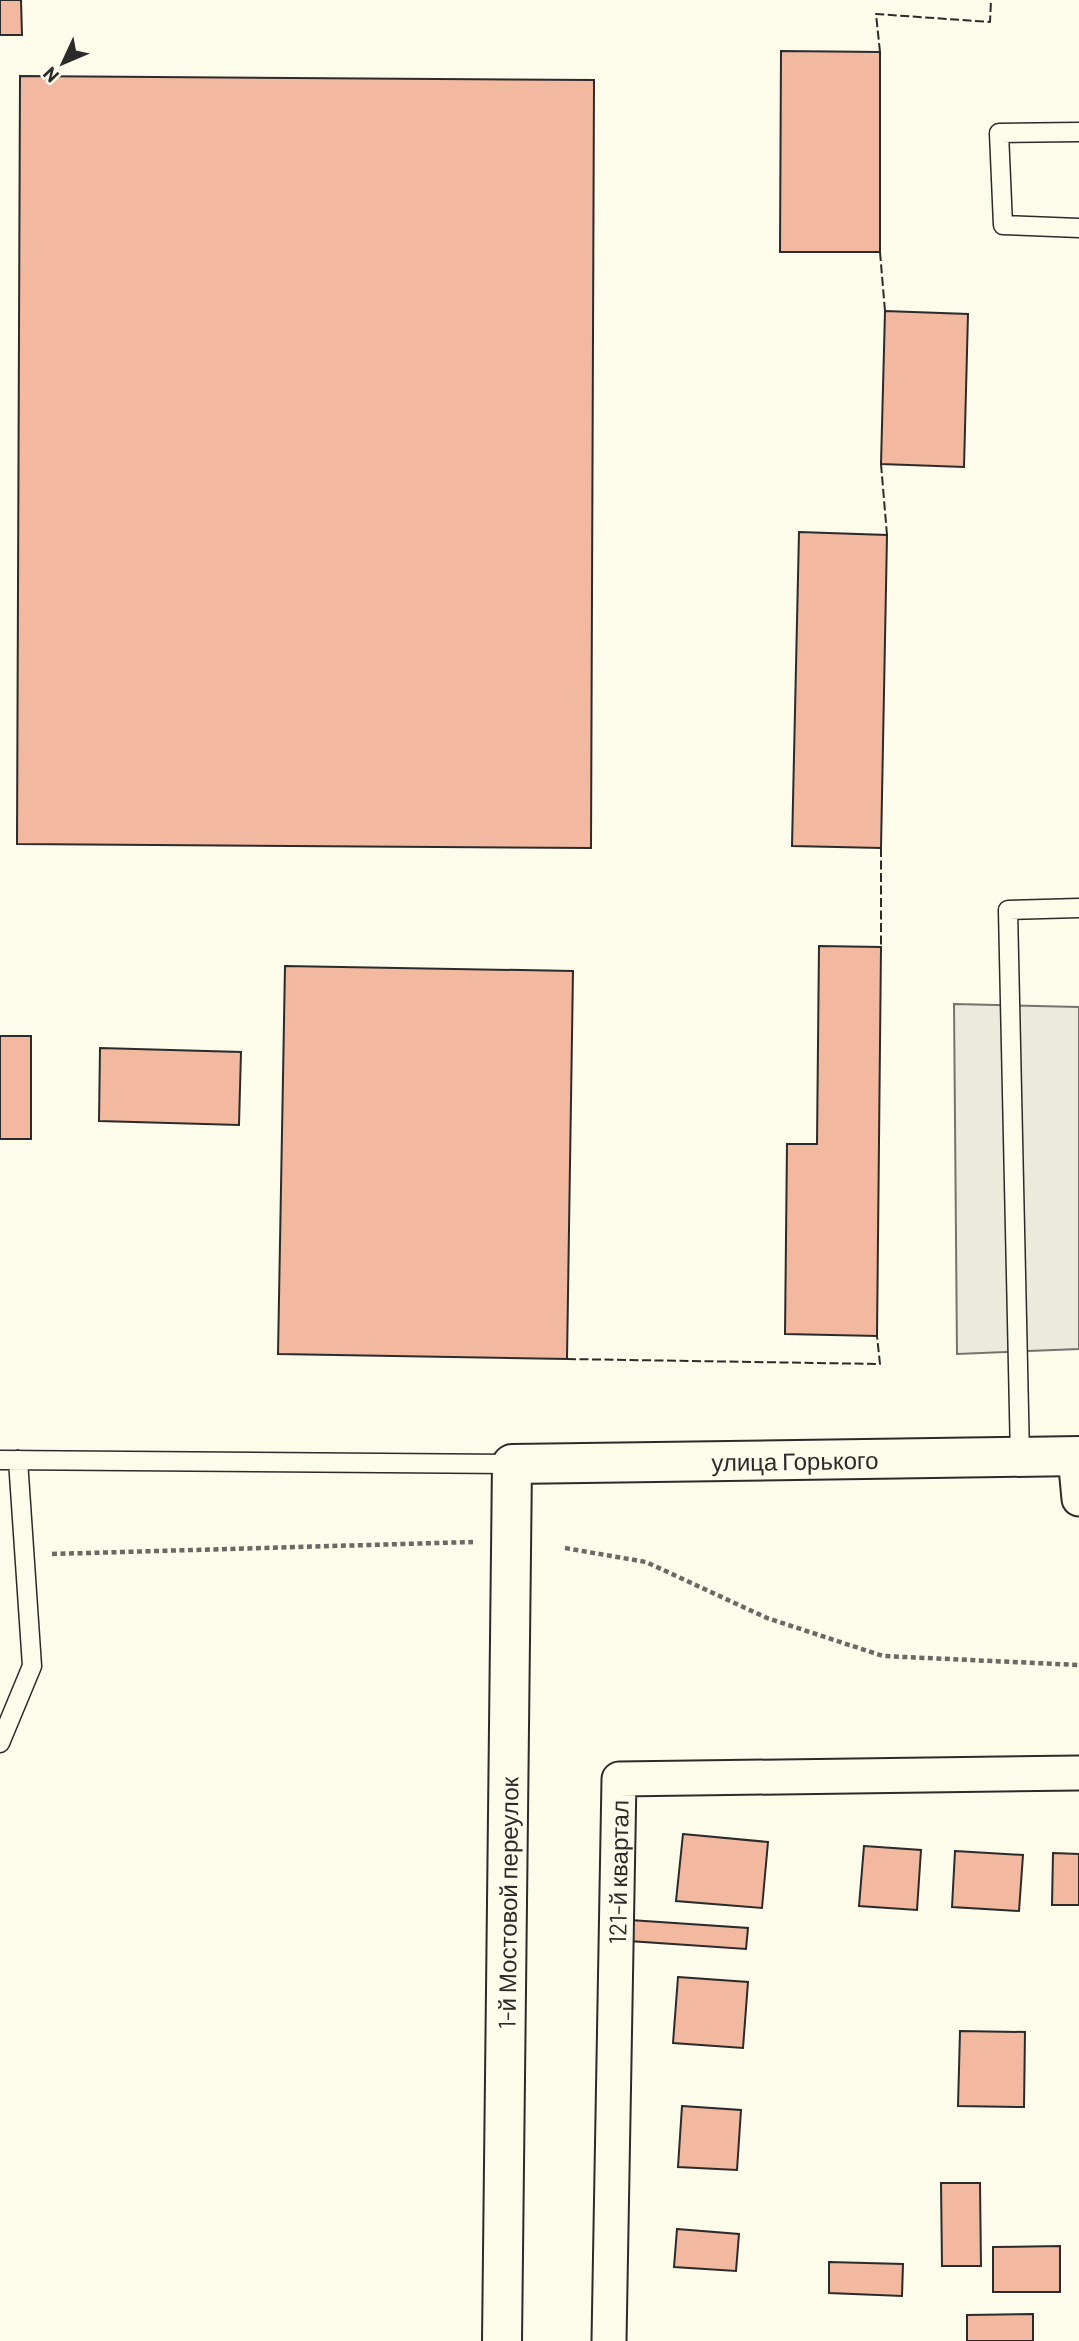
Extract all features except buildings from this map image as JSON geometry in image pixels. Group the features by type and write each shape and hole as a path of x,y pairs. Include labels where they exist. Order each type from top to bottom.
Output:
{"street":[{"name":"улица Горького","path":"512,1464 1077,1456"},
{"path":"1077,1456 1079,1499"},
{"name":"1-й Мостовой переулок","path":"502,2341 512,1464"},
{"name":"121-й квартал","path":"609,2341 619,1779 1079,1773"}],"lane":[{"path":"1079,132 999,134 1003,225 1079,228"},
{"path":"1020,1457 1008,909 1079,908"},
{"path":"0,1743 32,1666 24,1555 9,1460 512,1464"}],"path":[{"path":"24,1555 481,1542"},
{"path":"565,1548 646,1562 767,1618 883,1656 1079,1665"}],"shaded area":[{"path":"954,1004 1079,1007 1079,1349 957,1354"}],"fence":[{"path":"880,52 876,14 990,22 991,0"},
{"path":"880,252 885,311"},
{"path":"881,464 887,535"},
{"path":"881,848 881,947"},
{"path":"567,1359 880,1364 877,1336"}]}
